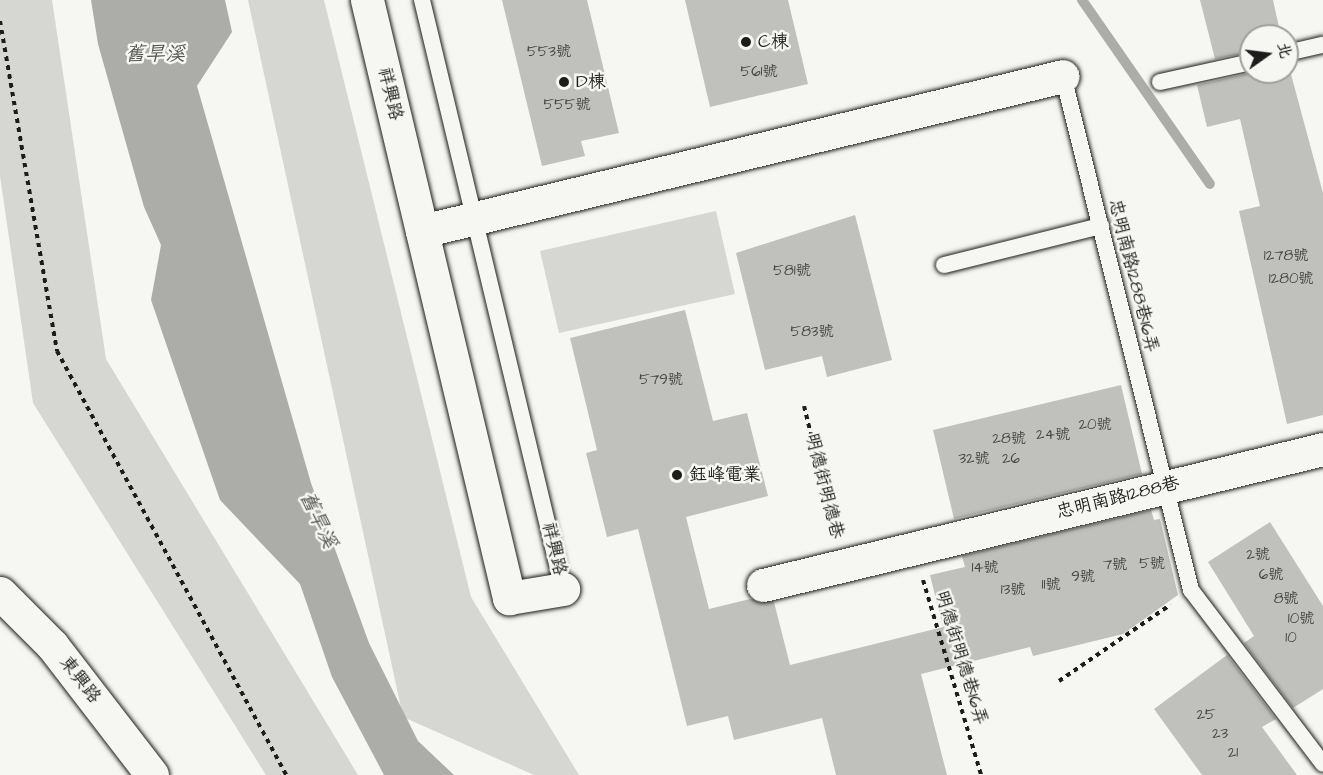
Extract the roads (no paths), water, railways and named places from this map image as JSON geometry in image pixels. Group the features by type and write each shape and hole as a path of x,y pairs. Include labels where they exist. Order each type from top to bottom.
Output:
{"street":[{"name":"祥興路","path":"367,0 509,598 563,589"},
{"path":"422,231 1063,76"},
{"name":"忠明南路1288巷","path":"763,585 1323,450"},
{"name":"東興路","path":"0,592 52,645 152,775"}],"lane":[{"name":"祥興路","path":"422,0 477,218 563,589"},
{"path":"1299,51 1323,45"},
{"path":"1160,82 1239,65"},
{"name":"忠明南路1288巷16弄","path":"1063,76 1191,590 1323,764"},
{"path":"945,265 1101,226"}],"water":[{"name":"舊旱溪","path":"91,0 225,0 232,32 197,86 311,483 369,643 418,741 454,775 384,775 332,677 300,584 220,500 151,300 161,245 144,207 98,44"}],"waterway":[{"path":"1082,0 1210,184"}],"place":[{"name":"C棟","path":"746,42"},
{"name":"D棟","path":"564,82"},
{"name":"鈺峰電業","path":"677,475"}]}
